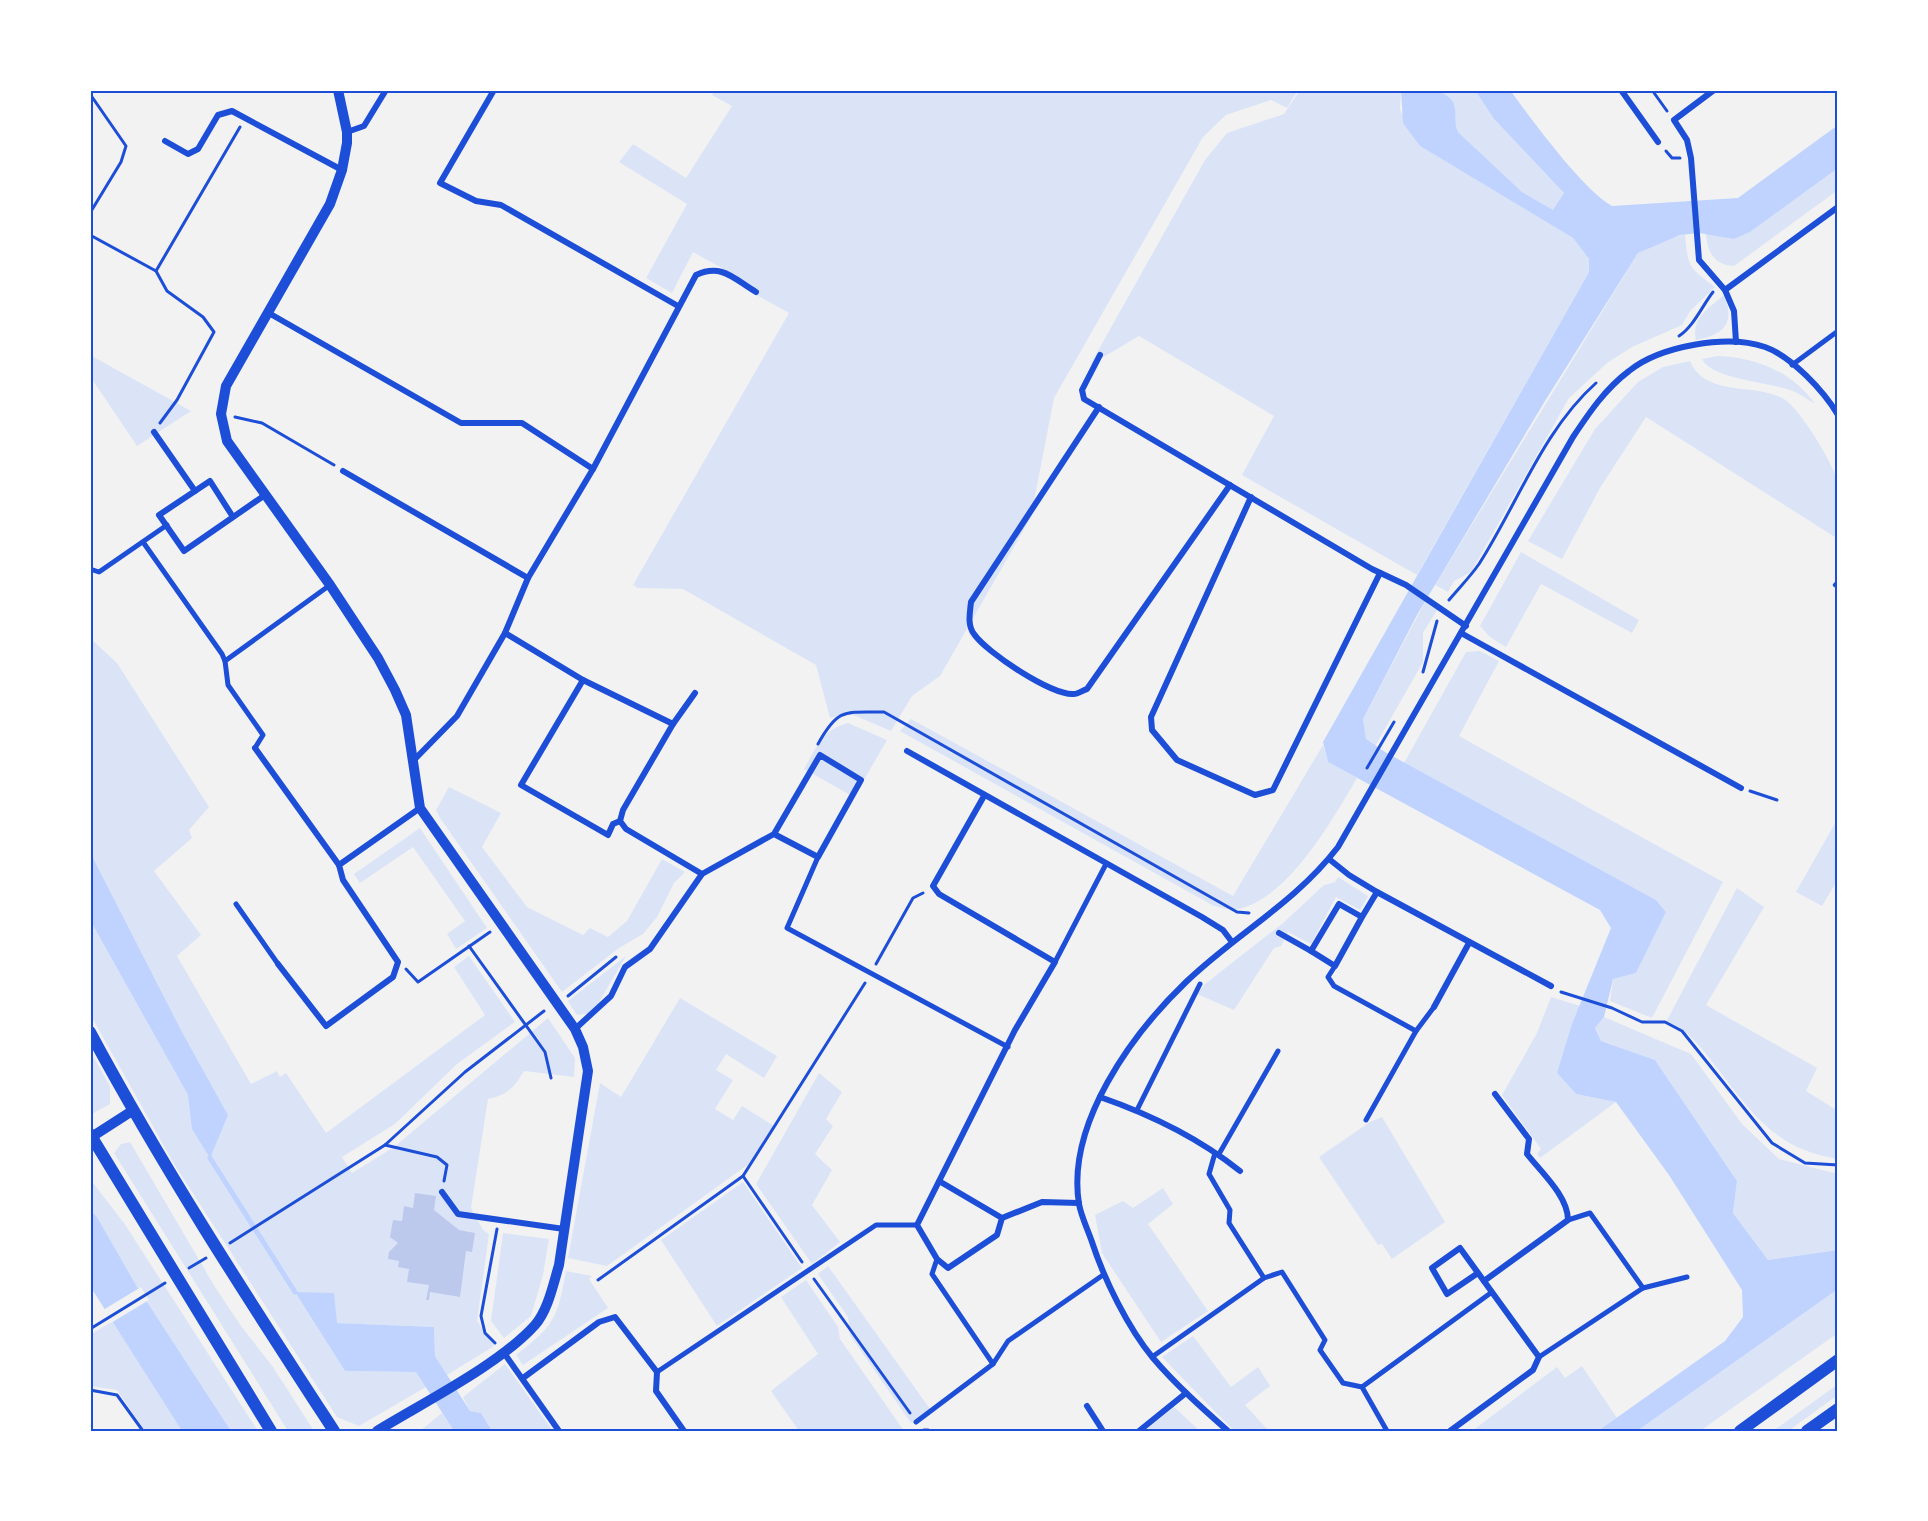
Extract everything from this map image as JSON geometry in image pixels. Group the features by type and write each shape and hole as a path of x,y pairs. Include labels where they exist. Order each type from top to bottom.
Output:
{"main road":[{"path":"90,1032 132,1111 239,1286 334,1431"},
{"path":"90,1136 271,1431"},
{"path":"1740,1431 1838,1360"},
{"path":"1807,1431 1838,1409"}],"street":[{"path":"338,90 347,132 342,170 330,204 226,387 221,414 227,441 330,585 395,690 406,715 420,808 575,1029 583,1047 588,1071 564,1229 550,1296 536,1324 504,1353 377,1431"},
{"path":"347,132 364,126 386,90"},
{"path":"494,90 440,183 476,201 501,205 678,306"},
{"path":"1621,90 1658,142"},
{"path":"1714,90 1674,120 1687,140 1691,158 1698,260 1725,290 1734,311 1736,342"},
{"path":"165,141 188,154 198,149 218,115 232,111 246,116 342,170"},
{"path":"1725,290 1838,207"},
{"path":"414,760 457,716 505,633 528,578 593,469 696,274 710,268 722,271 756,292"},
{"path":"267,312 461,423 522,423 593,469"},
{"path":"1792,365 1838,331"},
{"path":"1228,1431 1186,1393 1152,1357 1103,1275 1079,1203 1079,1156 1087,1126 1100,1097 1161,1007 1232,942 1298,892 1329,859 1466,626 1573,437 1598,400 1629,371 1653,356 1677,348 1736,342 1766,348 1792,365 1818,388 1838,415"},
{"path":"1100,355 1082,390 1084,399 1380,573 1406,585 1466,626"},
{"path":"1099,408 971,602 969,617 972,633 988,648 1023,672 1058,691 1074,694 1087,689 1230,485"},
{"path":"154,432 195,491"},
{"path":"343,471 528,578"},
{"path":"234,517 210,481 159,514 184,551 234,517 265,495"},
{"path":"1251,497 1151,717 1152,730 1177,760 1255,795 1274,790 1380,573"},
{"path":"90,570 99,572 167,525"},
{"path":"143,542 225,662 228,685 263,735 255,748 339,866 343,880 398,962 393,977 326,1026 278,964 236,904"},
{"path":"225,662 330,585"},
{"path":"505,633 583,681 673,724"},
{"path":"1461,633 1742,788"},
{"path":"583,681 521,785 608,835 613,824 620,821"},
{"path":"620,821 623,810 673,724 695,693"},
{"path":"906,751 1217,926 1232,942"},
{"path":"575,1029 611,996 626,967 650,949 702,874 774,834 820,755 861,780 818,857 787,928 1008,1047"},
{"path":"984,796 933,886 939,894 1054,962"},
{"path":"339,866 420,808"},
{"path":"620,821 626,829 702,874"},
{"path":"774,834 818,857"},
{"path":"1329,859 1349,875 1377,892 1551,986"},
{"path":"917,1225 1008,1047 1014,1030 1054,962 1106,864"},
{"path":"1377,892 1328,977 1334,986 1416,1031"},
{"path":"1311,951 1339,904 1362,917"},
{"path":"1279,933 1335,966"},
{"path":"1366,1120 1416,1031 1434,1007 1469,943"},
{"path":"1137,1110 1200,984"},
{"path":"1264,1278 1229,1223 1230,1210 1209,1174 1217,1154 1278,1051"},
{"path":"1496,1094 1529,1139 1527,1154 1561,1197 1568,1211 1568,1220"},
{"path":"1100,1097 1137,1110 1217,1154 1240,1171"},
{"path":"90,1136 132,1111"},
{"path":"939,1181 1002,1218"},
{"path":"442,1192 458,1214 564,1229"},
{"path":"1002,1218 1042,1202 1079,1203"},
{"path":"1484,1281 1568,1220 1590,1213 1643,1288"},
{"path":"917,1225 937,1259 948,1268 997,1235 1002,1218"},
{"path":"657,1372 876,1225 917,1225"},
{"path":"1478,1273 1447,1294 1432,1268 1460,1248 1539,1357"},
{"path":"937,1259 932,1274 993,1364"},
{"path":"1152,1357 1264,1278 1282,1272 1325,1340 1320,1350 1344,1383 1362,1387 1387,1431"},
{"path":"916,1422 993,1364 1008,1341 1103,1275"},
{"path":"1450,1431 1533,1371 1539,1357 1643,1288 1687,1277"},
{"path":"1362,1387 1492,1292"},
{"path":"523,1378 598,1322 615,1317 657,1372 656,1391 684,1431"},
{"path":"504,1353 559,1431"},
{"path":"1139,1431 1186,1393"},
{"path":"1087,1406 1103,1431"}],"path":[{"path":"1652,90 1674,120"},
{"path":"1835,90 1838,94"},
{"path":"90,94 126,146 121,162 90,213"},
{"path":"156,270 246,116"},
{"path":"1658,142 1672,158 1691,158"},
{"path":"90,235 156,270 167,291 203,317 214,332 177,400 154,432"},
{"path":"1688,330 1698,310 1721,283"},
{"path":"221,414 262,423 343,471"},
{"path":"813,752 829,724 848,712 884,712 1237,912 1245,914 1255,909"},
{"path":"1364,775 1380,745"},
{"path":"1742,788 1777,800"},
{"path":"598,1280 743,1176 871,974 913,898 933,886"},
{"path":"398,962 418,982 502,924"},
{"path":"469,946 545,1052 550,1078"},
{"path":"290,1207 385,1145 465,1072 525,1024 617,957"},
{"path":"1564,992 1612,1008 1642,1022 1665,1022 1682,1031 1772,1143 1805,1163 1838,1164"},
{"path":"385,1145 437,1156 447,1165 442,1192"},
{"path":"743,1176 916,1422"},
{"path":"498,1220 481,1316 485,1333 504,1353"},
{"path":"90,1390 117,1395 143,1431"}],"shaded area":[{"path":"715,90 1298,90 1287,108 1271,100 1226,115 1203,137 1054,398 1031,517 940,676 912,696 891,731 849,713 830,718 816,665 683,589 638,588 633,585 789,313 742,287 745,281 693,252 672,293 646,278 687,204 619,162 633,144 686,178 732,106 712,95"},
{"path":"1300,90 1401,90 1400,110 1420,146 1573,238 1589,259 1589,272 1417,575 1242,475 1274,416 1139,336 1090,365 1205,160 1227,133 1284,114"},
{"path":"1435,90 1475,90 1494,119 1564,193 1554,211 1522,192 1458,132 1454,122 1455,106"},
{"path":"1838,168 1838,190 1734,266 1721,263 1710,252 1706,233 1734,239 1750,232"},
{"path":"1685,234 1691,266 1715,287 1690,311 1682,325 1632,347 1607,363 1569,398 1471,572 1454,581 1448,592 1435,585 1638,253 1662,241"},
{"path":"1724,295 1728,314 1725,326 1713,335 1696,340 1698,320"},
{"path":"90,355 191,411 137,446 90,376"},
{"path":"1718,356 1746,359 1772,368 1796,383 1815,404 1790,390 1716,371 1707,366 1702,359"},
{"path":"1690,361 1697,373 1707,380 1732,388 1772,394 1784,399 1799,414 1824,451 1838,484 1838,539 1646,417 1600,488 1562,559 1528,541 1595,429 1638,382 1663,367"},
{"path":"1521,552 1639,620 1632,633 1541,584 1506,647 1490,637 1480,626"},
{"path":"1425,602 1437,610 1423,633 1423,662 1375,746 1366,739 1363,719"},
{"path":"90,638 117,663 209,807 189,830 192,838 154,871 201,935 177,956 251,1084 277,1071 280,1077 286,1073 326,1133 485,1015 454,967 469,956 515,1022 457,1064 395,1124 342,1157 352,1173 394,1147 548,1018 575,1058 574,1077 524,1071 509,1090 488,1099 471,1208 483,1230 489,1234 477,1321 494,1345 491,1348 447,1375 435,1356 434,1327 335,1323 295,1292 345,1371 416,1372 426,1387 359,1426 337,1417 174,1164 90,1014 90,920 188,1095 228,1115 182,1032 90,852"},
{"path":"1480,651 1499,661 1459,736 1723,882 1652,1018 1610,1001 1613,979 1636,973 1666,912 1656,900 1404,763 1466,652"},
{"path":"911,719 1233,896 1323,745 1328,762 1357,778 1323,834 1293,872 1277,888 1260,900 1242,908 1228,909 1214,906 900,731"},
{"path":"848,723 887,740 854,797 804,769 821,740 832,730"},
{"path":"449,787 501,813 482,847 527,907 583,935 590,928 608,937 627,921 662,859 685,872 674,883 657,917 643,934 619,948 562,992 440,818 436,810"},
{"path":"1838,818 1838,879 1822,906 1796,892"},
{"path":"420,828 487,928 456,949 447,934 465,921 413,847 360,883 354,874"},
{"path":"1338,877 1368,896 1360,910 1336,897 1311,944 1288,932 1281,946 1274,948 1234,1010 1197,994 1205,984 1283,923 1324,885 1335,882"},
{"path":"1737,888 1764,907 1706,1005 1817,1068 1806,1091 1838,1111 1838,1159 1797,1147 1766,1126 1740,1098 1698,1045 1681,1029 1666,1022"},
{"path":"626,956 595,1009 590,1013 577,1015 568,1001"},
{"path":"1551,997 1580,1006 1557,1073 1576,1094 1616,1102 1540,1158 1537,1154 1541,1149 1502,1095 1537,1033"},
{"path":"680,998 777,1056 764,1078 726,1054 716,1070 733,1080 715,1109 733,1120 742,1106 774,1126 753,1161 607,1266 568,1258 600,1083 621,1097"},
{"path":"1604,1017 1691,1054 1742,1124 1779,1159 1838,1174 1838,1250 1768,1260 1733,1213 1737,1181 1655,1060 1601,1041 1595,1028"},
{"path":"90,1051 110,1086 110,1104 90,1115"},
{"path":"819,1073 842,1092 826,1119 833,1126 815,1154 832,1170 812,1205 840,1242 812,1264 756,1184"},
{"path":"1382,1117 1445,1222 1392,1259 1382,1244 1378,1245 1319,1157 1370,1122"},
{"path":"130,1142 215,1287 241,1326 273,1367 314,1431 288,1431 114,1153 121,1144"},
{"path":"90,1179 124,1223 258,1431 231,1431 136,1285 97,1217 90,1210"},
{"path":"743,1182 802,1268 717,1326 661,1240"},
{"path":"1163,1188 1173,1204 1148,1224 1208,1311 1161,1342 1102,1253 1095,1215 1123,1201 1133,1208"},
{"path":"503,1233 549,1239 543,1275 531,1316 504,1338 491,1321"},
{"path":"828,1266 930,1409 911,1423 850,1335 848,1317 818,1274"},
{"path":"566,1271 592,1276 589,1279 608,1308 523,1365 516,1355 539,1336 552,1320 557,1311"},
{"path":"806,1280 838,1327 840,1339 904,1431 799,1431 771,1391 818,1354 781,1297"},
{"path":"1838,1289 1838,1333 1700,1431 1637,1431"},
{"path":"113,1321 182,1431 145,1431 117,1390 90,1386 90,1335"},
{"path":"1193,1336 1231,1387 1258,1367 1270,1386 1245,1405 1269,1431 1234,1431 1162,1357"},
{"path":"505,1364 553,1431 492,1431 481,1413 470,1411 463,1397"},
{"path":"1582,1366 1617,1418 1598,1431 1472,1431 1557,1367 1565,1378"},
{"path":"1838,1384 1838,1395 1788,1431 1773,1431"},
{"path":"1174,1407 1200,1431 1144,1431"},
{"path":"442,1413 454,1431 420,1431"}],"water":[{"path":"1401,90 1433,91 1448,96 1455,109 1458,132 1522,192 1553,210 1564,193 1494,119 1475,90 1510,90 1572,170 1612,206 1738,198 1838,125 1838,168 1750,232 1734,239 1699,233 1680,235 1638,253 1545,401 1417,615 1363,719 1366,739 1385,752 1656,900 1666,912 1636,973 1613,979 1604,1017 1595,1028 1601,1041 1655,1060 1737,1181 1733,1213 1768,1260 1838,1250 1838,1289 1637,1431 1598,1431 1725,1341 1743,1317 1742,1290 1669,1175 1616,1102 1576,1094 1557,1073 1572,1024 1611,928 1600,910 1328,762 1323,742 1589,272 1589,259 1573,238 1420,146 1403,123"},
{"path":"90,852 182,1032 228,1115 210,1158 192,1129 188,1095 90,920"},
{"path":"90,1210 97,1217 136,1285 231,1431 182,1431 90,1286"},
{"path":"295,1292 334,1293 337,1323 434,1327 435,1356 470,1411 481,1413 492,1431 454,1431 416,1372 345,1371"}],"pier":[{"path":"141,1287 149,1300 111,1323 103,1310"}],"building":[{"path":"415,1193 436,1196 434,1210 459,1230 475,1233 472,1252 466,1251 460,1297 430,1292 429,1300 426,1300 429,1285 407,1282 409,1269 398,1267 399,1261 388,1259 389,1252 398,1243 390,1237 393,1220 402,1221 404,1206 413,1208"}],"waterway":[{"path":"210,1158 295,1292"}]}
